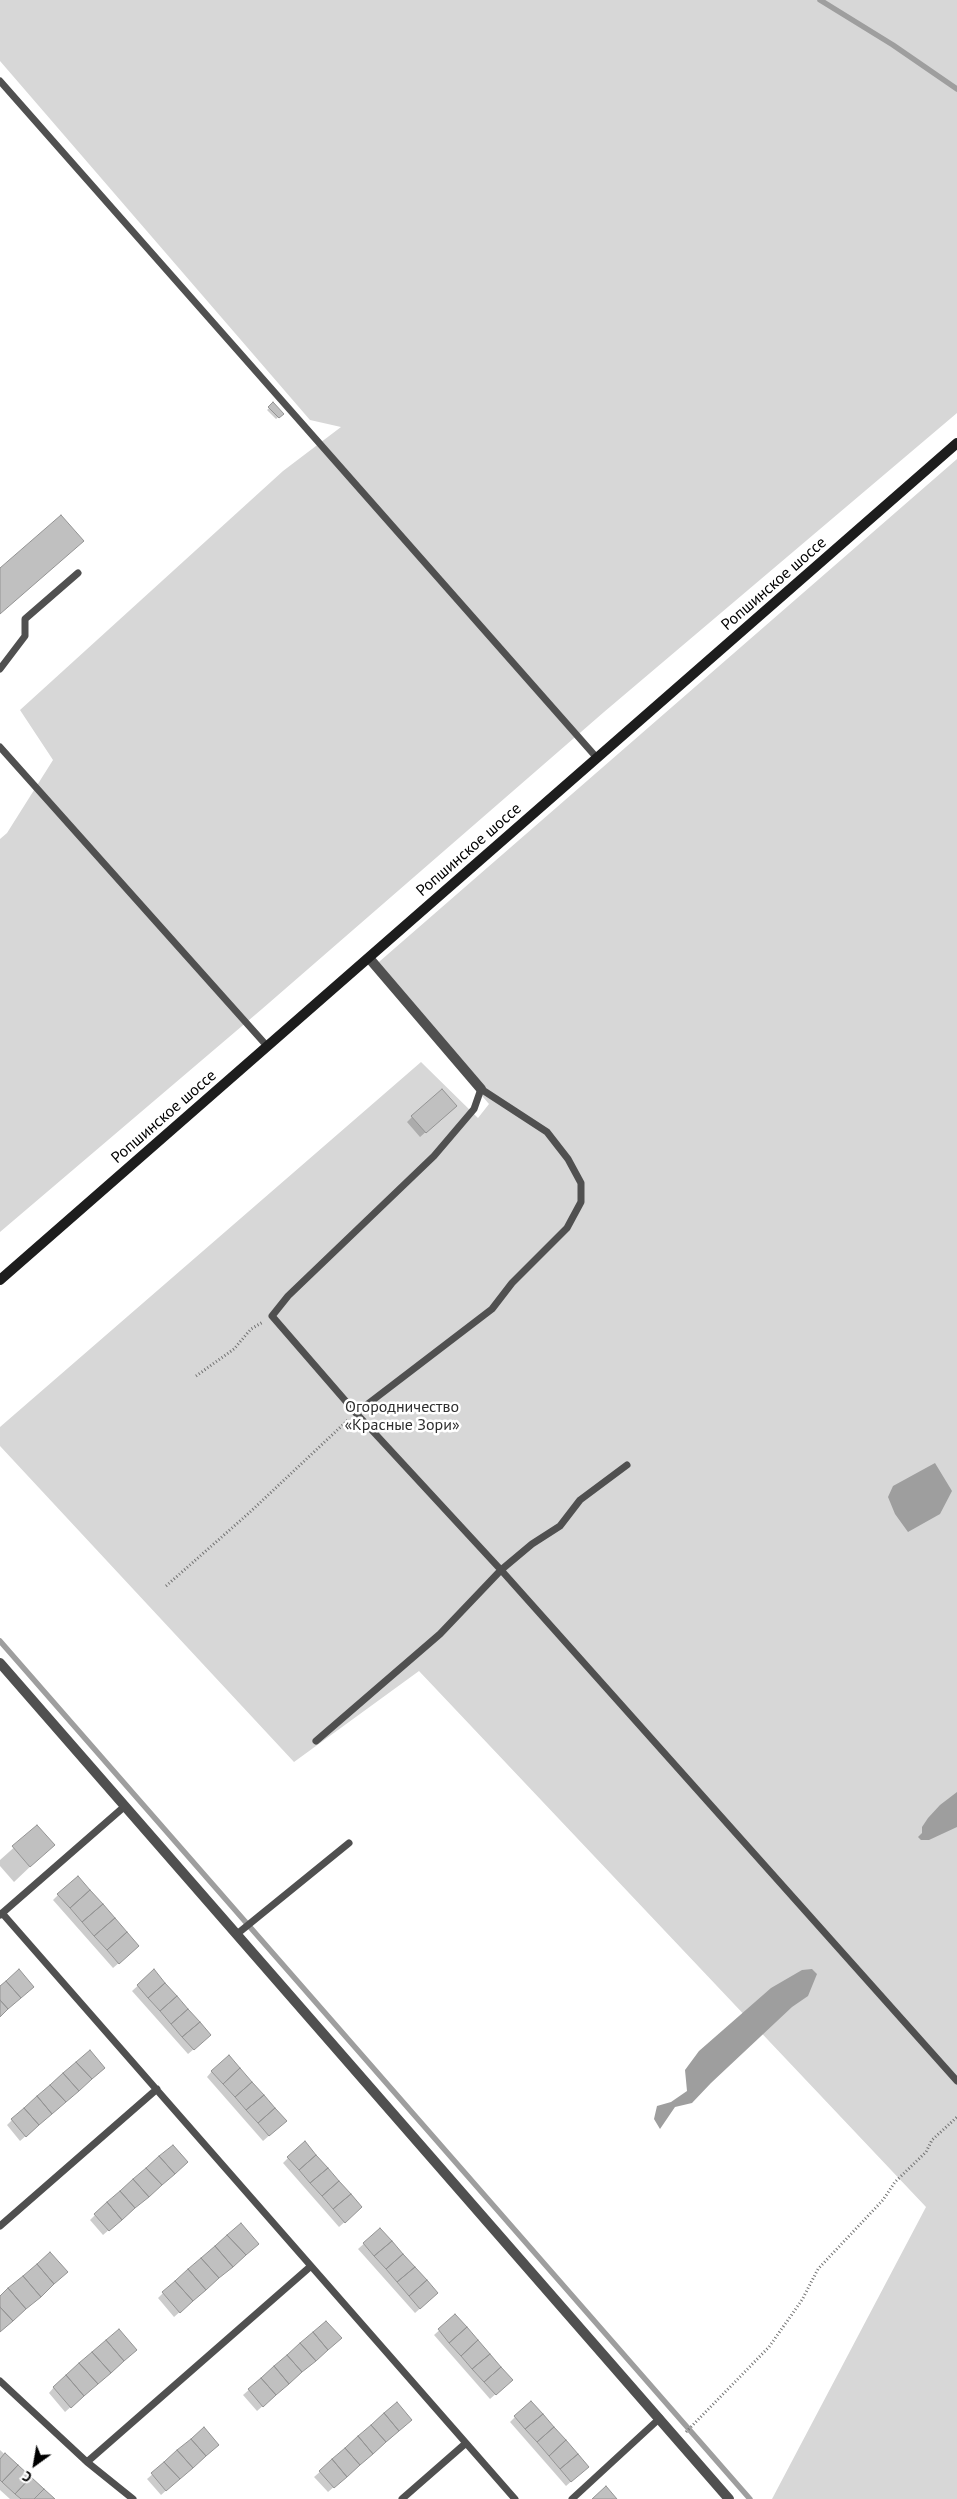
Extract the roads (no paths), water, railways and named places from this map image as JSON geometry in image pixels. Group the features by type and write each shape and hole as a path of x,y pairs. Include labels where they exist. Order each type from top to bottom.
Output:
{"main road":[{"name":"Ропшинское шоссе","path":"0,1280 957,443"}],"street":[{"path":"369,958 481,1089"},
{"path":"0,1662 729,2499"}],"lane":[{"path":"0,81 597,758"},
{"path":"0,669 25,636 25,619 78,573"},
{"path":"0,747 267,1046"},
{"path":"356,1413 492,1310 512,1283 567,1228 581,1202 581,1183 568,1159 547,1132 481,1089 474,1110 434,1156 288,1296 272,1316 356,1413 501,1570 957,2081"},
{"path":"316,1741 440,1634 501,1570 532,1544 560,1526 580,1500 627,1465"},
{"path":"124,1806 1,1914 515,2499"},
{"path":"237,1934 349,1843"},
{"path":"0,2226 156,2089"},
{"path":"87,2462 311,2266"},
{"path":"0,2381 87,2462 133,2499"},
{"path":"572,2499 660,2418"},
{"path":"402,2499 466,2443"}],"waterway":[{"path":"820,0 893,45 957,89"},
{"path":"0,1641 750,2499"}],"park label":[{"name":"Огородничество «Красные Зори»","path":"402,1416"}]}
